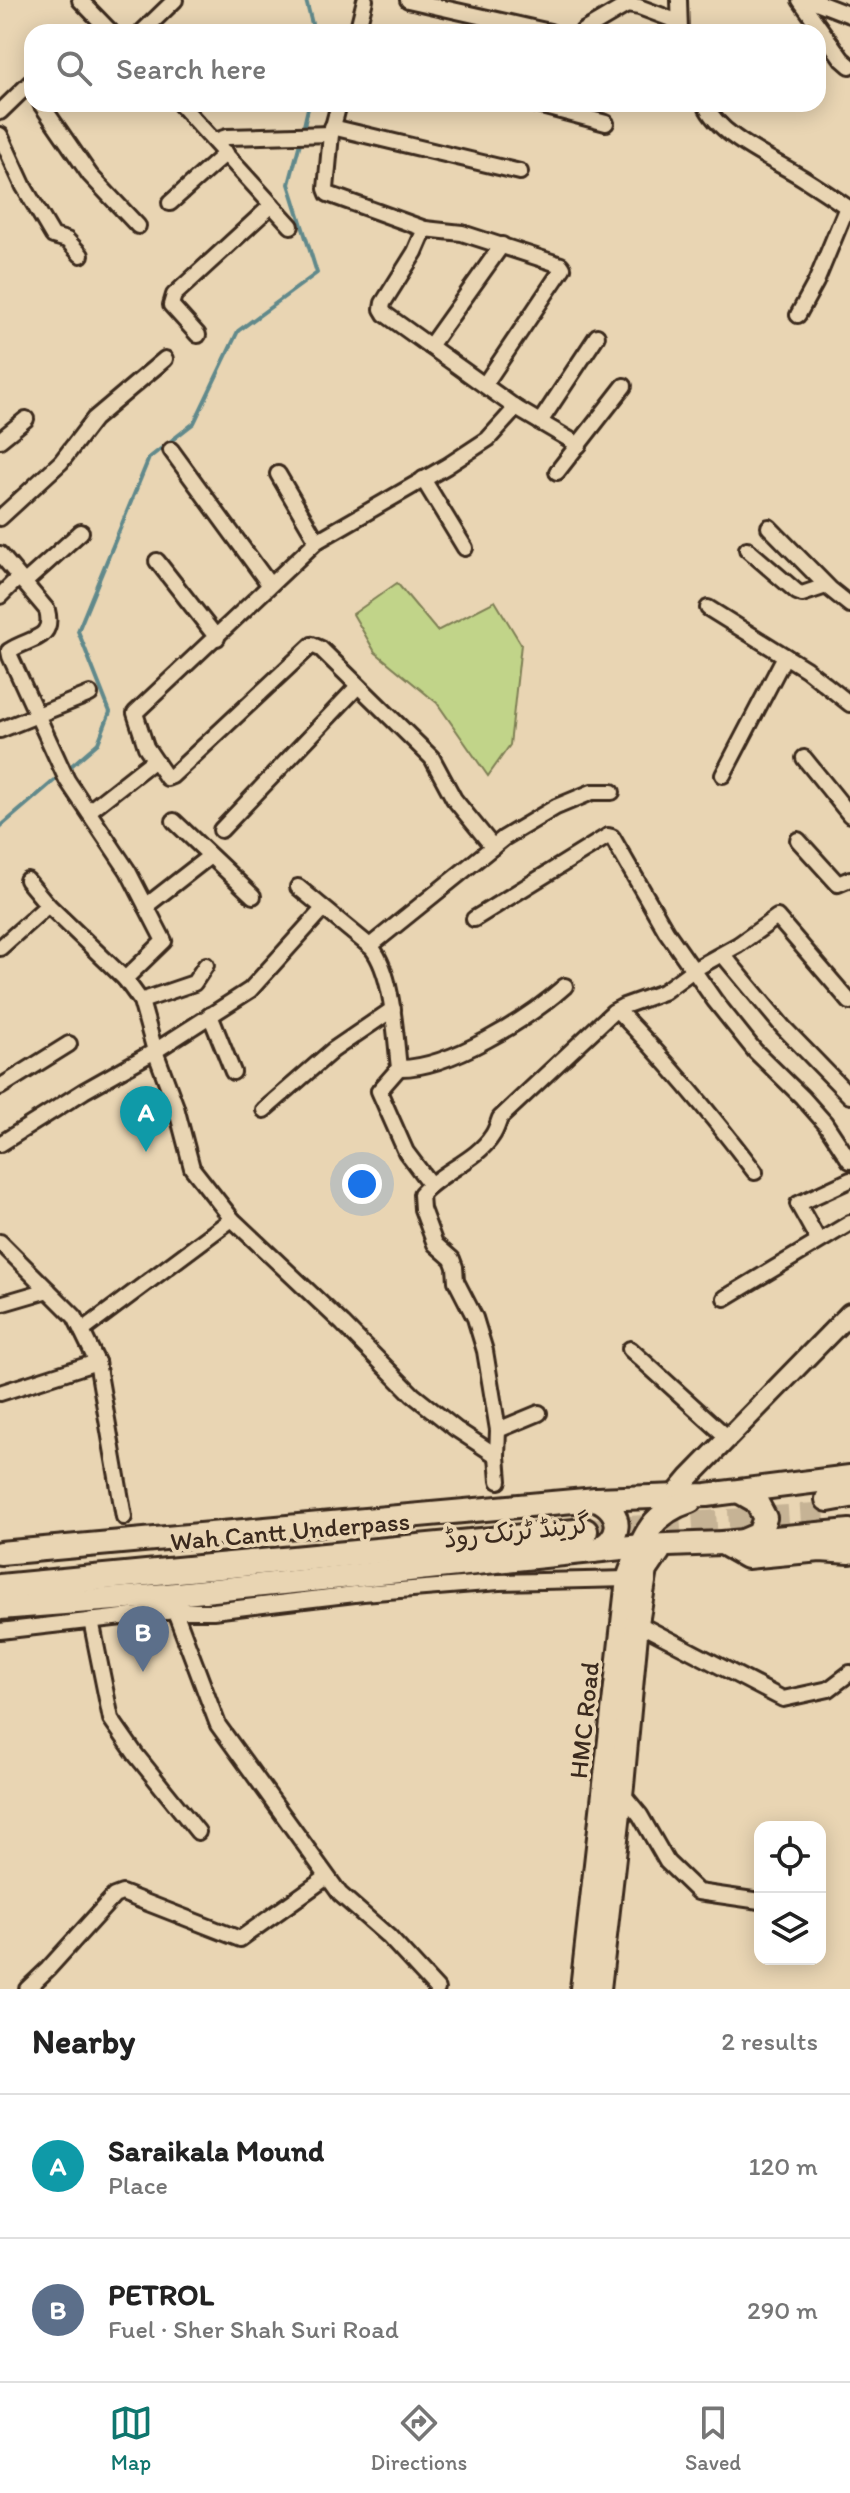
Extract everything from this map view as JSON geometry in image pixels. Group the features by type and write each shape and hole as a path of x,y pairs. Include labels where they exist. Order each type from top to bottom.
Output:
{"highway":[{"name":"Wah Cantt Underpass","path":"0,1571 589,1524"},
{"name":"Wah Cantt Underpass","path":"0,1587 589,1524"}],"main road":[{"path":"672,1545 663,1521 670,1503 707,1495 850,1477"},
{"path":"740,1492 756,1501 765,1518 759,1534 745,1541"},
{"name":"گرینڈ ٹرنک روڈ","path":"0,1553 589,1524 670,1503"},
{"name":"HMC Road","path":"599,1989 628,1579 654,1520 670,1503"},
{"name":"گرینڈ ٹرنک روڈ","path":"589,1524 641,1546 722,1543 850,1531"},
{"name":"گرینڈ ٹرنک روڈ","path":"0,1608 171,1603 501,1572 589,1524"},
{"path":"722,1543 747,1557 820,1550 850,1552"},
{"name":"HMC Road","path":"582,1989 646,1570 654,1556 672,1545"}],"street":[{"path":"80,0 103,24"},
{"path":"150,24 175,0"},
{"path":"359,24 365,0"},
{"path":"408,0 514,24"},
{"path":"679,0 680,24"},
{"path":"800,0 817,24"},
{"path":"811,0 850,15"},
{"path":"595,24 627,5 639,7 674,24"},
{"path":"826,37 850,66"},
{"path":"0,112 24,92"},
{"path":"47,112 90,175 138,226"},
{"path":"188,112 291,226"},
{"path":"336,112 328,131 328,194 425,229 462,233 563,268 485,384"},
{"path":"564,112 606,123"},
{"path":"708,112 721,126 753,149 849,208 798,315"},
{"path":"215,141 227,137 328,131 520,172"},
{"path":"0,135 24,187 53,236 67,240 81,255"},
{"path":"170,203 226,153"},
{"path":"198,335 171,305 174,295 272,205"},
{"path":"425,229 415,252 383,303 385,314 516,408 579,445"},
{"path":"430,346 502,245"},
{"path":"540,422 597,336"},
{"path":"0,518 61,462 94,419 165,359"},
{"path":"557,472 624,386"},
{"path":"493,847 454,799 432,758 321,649 312,645 167,778 146,747 135,713 317,541 488,439 516,408"},
{"path":"0,440 26,419"},
{"path":"171,450 269,584"},
{"path":"278,474 317,541"},
{"path":"423,479 465,548"},
{"path":"769,527 826,586 850,605"},
{"path":"0,596 81,532"},
{"path":"747,549 797,592 802,594 826,586"},
{"path":"0,554 47,610 50,621 49,629 43,635 9,651 67,780 128,871 164,941 125,979"},
{"path":"157,561 217,638"},
{"path":"708,608 785,656 850,704"},
{"path":"723,775 785,656"},
{"path":"221,830 358,686"},
{"path":"0,730 90,694"},
{"path":"804,758 850,815"},
{"path":"89,811 154,760"},
{"path":"370,946 493,847 556,807 592,792 612,792"},
{"path":"174,821 253,896"},
{"path":"474,919 608,836 612,837 666,931 693,970 746,1041 825,1123 850,1161"},
{"path":"798,840 838,884 850,879"},
{"path":"146,906 210,856"},
{"path":"27,880 48,905 125,979 141,1001 176,1107 192,1168 232,1219 413,1395 497,1456"},
{"path":"298,887 370,946 380,958 393,1009 399,1068 379,1091 406,1152 430,1184"},
{"path":"0,948 48,905"},
{"path":"0,1144 250,990 323,909"},
{"path":"499,1481 498,1430 485,1351 475,1318 456,1281 452,1259 435,1244 422,1209 421,1194 430,1184 480,1150 492,1137 500,1118 617,1010 663,992 777,917 850,1002"},
{"path":"723,955 783,1027 850,1096"},
{"path":"141,1001 194,983 206,965"},
{"path":"399,1068 415,1069 478,1044 534,1012 565,986"},
{"path":"264,1110 333,1050 393,1009"},
{"path":"617,1010 707,1108 755,1172"},
{"path":"210,1015 233,1072"},
{"path":"0,1087 69,1044"},
{"path":"818,1240 798,1204 850,1180"},
{"path":"82,1331 232,1219"},
{"path":"725,1298 850,1223"},
{"path":"0,1242 75,1317 97,1362 124,1517"},
{"path":"0,1304 48,1290"},
{"path":"670,1503 728,1438 850,1313"},
{"path":"630,1349 728,1438"},
{"path":"0,1393 97,1362"},
{"path":"498,1430 539,1413"},
{"path":"501,1572 628,1579"},
{"path":"0,1631 91,1620 171,1603 218,1725 340,1894 389,1937 437,1989"},
{"path":"91,1620 111,1719 198,1832"},
{"path":"637,1623 783,1699 829,1689 850,1673"},
{"path":"613,1790 640,1815 667,1862 698,1892 754,1900"},
{"path":"27,1989 114,1896 122,1893 240,1939 327,1877"}],"green space":[{"path":"397,583 437,631 495,601 521,644 510,745 488,776 437,703 375,652 353,614"}],"waterway":[{"path":"306,0 312,24"},
{"path":"303,130 307,112"},
{"path":"0,827 98,743 110,712 78,631 149,458 194,423 238,331 317,273 289,184 301,139"}],"tunnel":[{"path":"585,1531 830,1514"}],"place":[{"name":"Saraikala Mound","path":"146,1152"},
{"name":"PETROL","path":"143,1672"}]}
